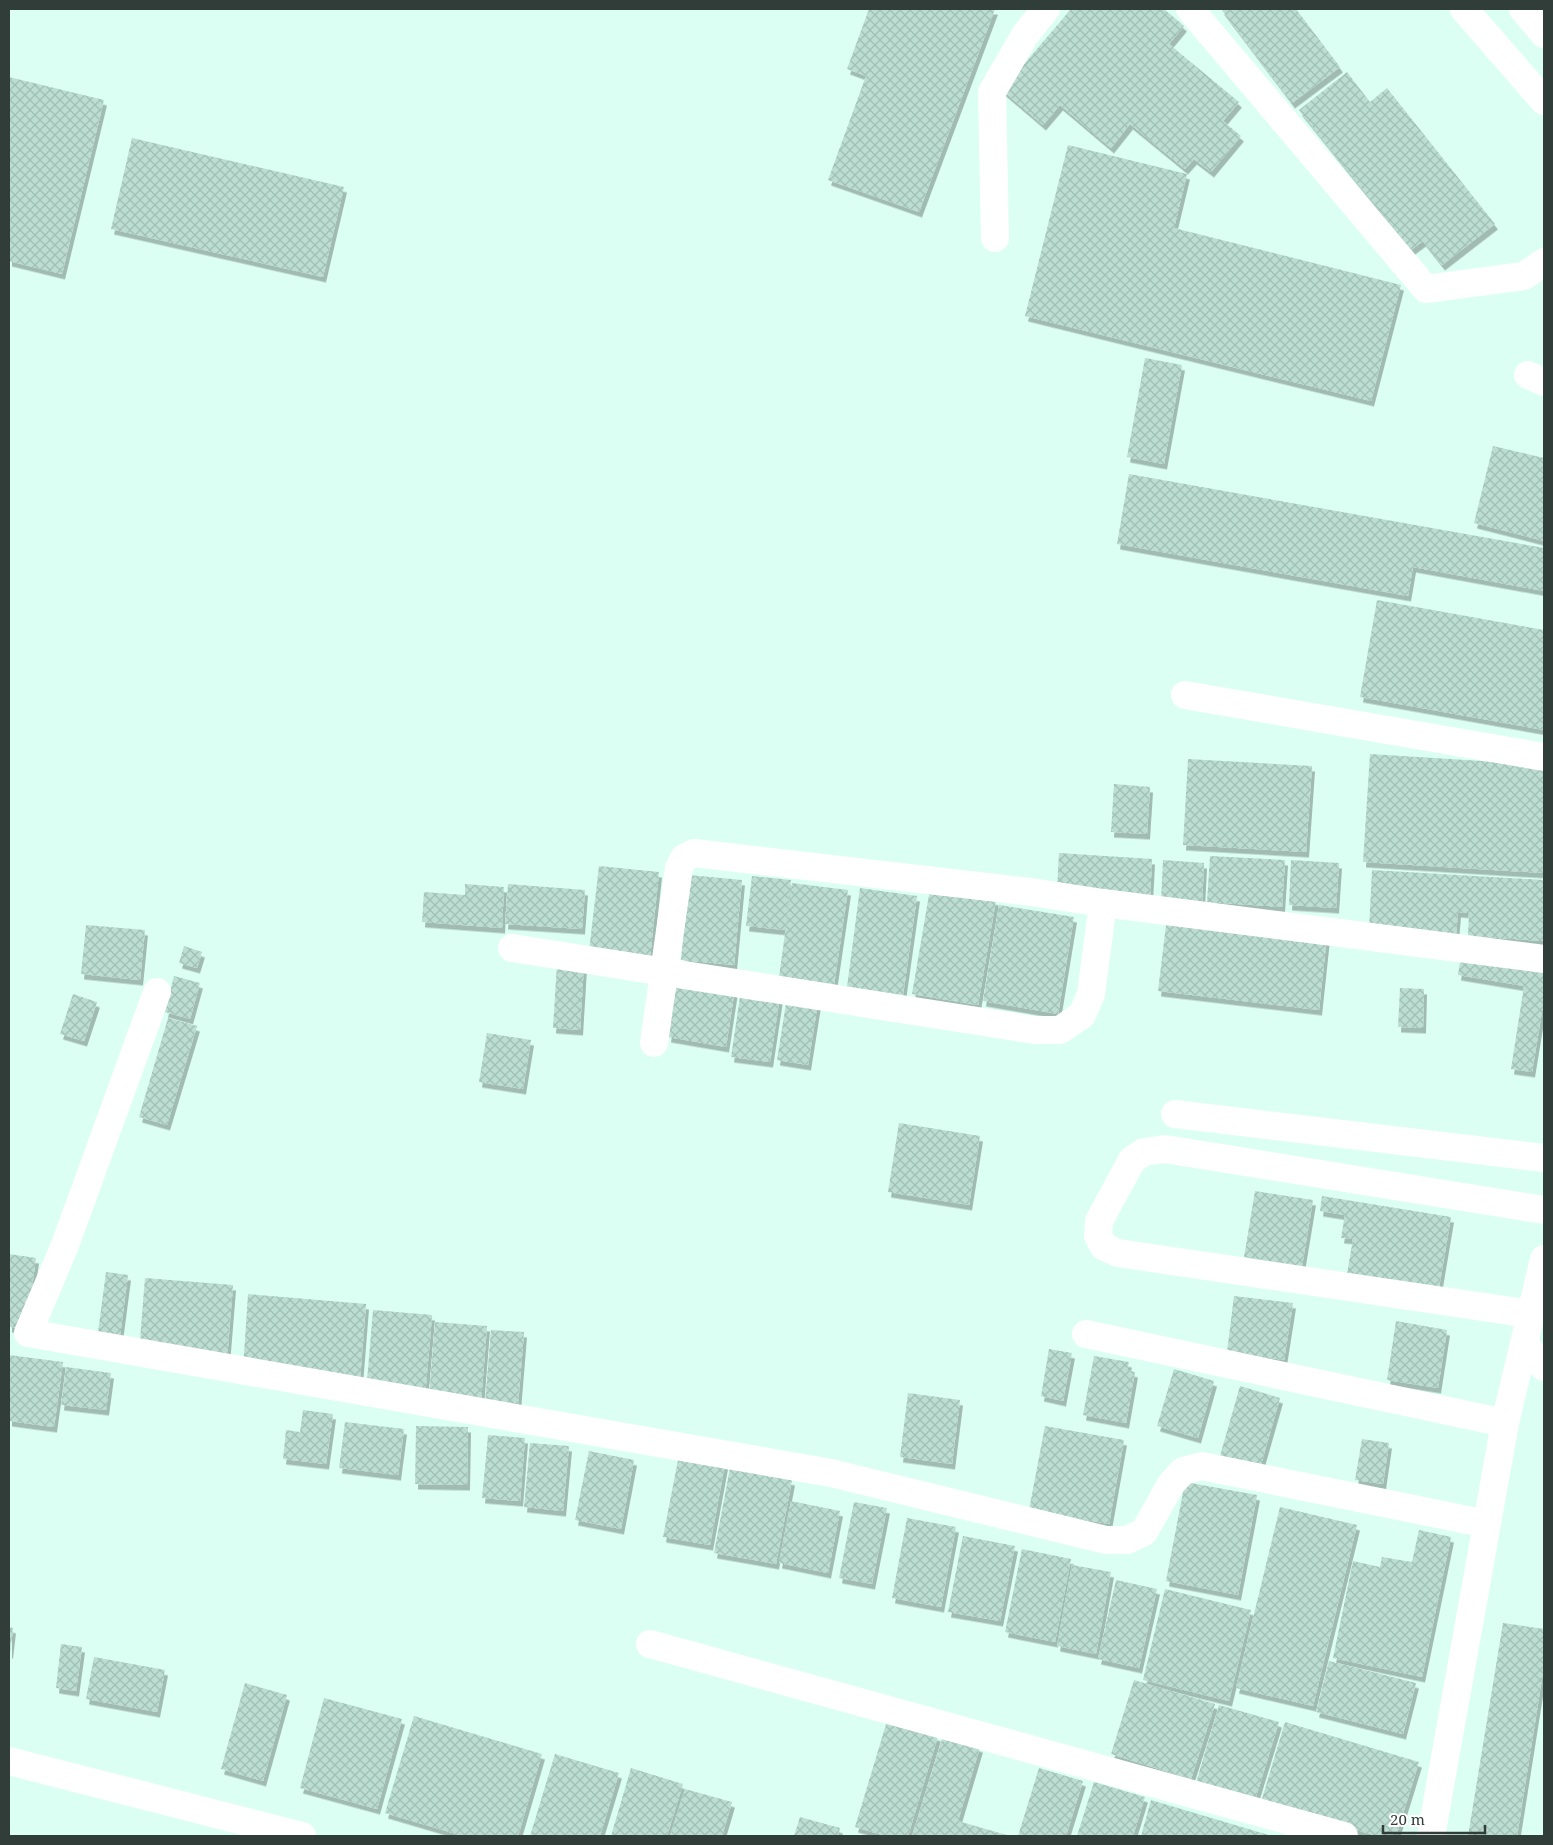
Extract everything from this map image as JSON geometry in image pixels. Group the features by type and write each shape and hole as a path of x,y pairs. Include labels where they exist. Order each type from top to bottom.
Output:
{"street":[{"path":"994,238 992,92 1025,35 1046,9"},
{"path":"1190,9 1426,289 1524,276 1544,262"},
{"path":"1464,9 1544,101"},
{"path":"1523,9 1544,34"},
{"path":"1186,695 1544,757"},
{"path":"654,1043 679,868 684,858 694,853 1031,892 1103,903 1544,959"},
{"path":"512,948 1034,1030 1060,1030 1082,1015 1091,994 1103,903"},
{"path":"156,992 65,1245 28,1333 831,1473 1106,1540 1127,1540 1144,1532 1171,1484 1183,1471 1202,1466 1487,1524"},
{"path":"1175,1114 1544,1158"},
{"path":"1531,1314 1118,1252 1104,1247 1098,1236 1100,1221 1132,1160 1144,1152 1166,1149 1544,1210"},
{"path":"1431,1836 1505,1423 1544,1259"},
{"path":"1086,1334 1505,1423"},
{"path":"1524,1344 1544,1367"},
{"path":"650,1644 1344,1836"},
{"path":"9,1761 302,1836"}],"building":[{"path":"869,9 995,9 919,212 828,180 866,76 847,69"},
{"path":"1071,9 1164,9 1184,26 1169,44 1239,102 1223,121 1241,136 1211,172 1194,159 1185,169 1130,124 1111,148 1060,105 1043,125 1002,90"},
{"path":"1221,9 1296,9 1340,67 1292,103"},
{"path":"1347,72 1370,102 1387,88 1495,224 1442,265 1423,241 1411,250 1299,110"},
{"path":"9,77 104,100 62,274 9,261"},
{"path":"132,138 344,187 323,277 111,229"},
{"path":"1068,145 1187,174 1174,228 1401,285 1371,401 1025,316"},
{"path":"1145,358 1182,365 1164,464 1127,457"},
{"path":"1493,446 1544,458 1544,541 1474,523"},
{"path":"1129,474 1544,548 1544,591 1413,567 1408,596 1117,544"},
{"path":"1377,600 1544,630 1544,730 1360,697"},
{"path":"1370,754 1544,765 1544,873 1363,862"},
{"path":"1188,759 1312,766 1306,852 1183,845"},
{"path":"1114,784 1150,787 1147,834 1111,832"},
{"path":"1059,853 1152,859 1150,897 1057,891"},
{"path":"1210,856 1285,860 1282,907 1207,902"},
{"path":"1163,860 1204,863 1202,903 1161,901"},
{"path":"1291,860 1339,863 1336,908 1289,905"},
{"path":"599,866 659,872 650,957 589,951"},
{"path":"1372,870 1544,880 1544,941 1468,936 1469,913 1458,912 1456,935 1369,930"},
{"path":"689,875 742,880 734,965 681,960"},
{"path":"752,876 791,880 785,930 746,926"},
{"path":"792,883 848,890 834,985 779,977"},
{"path":"465,884 504,887 502,928 422,922 424,892 465,895"},
{"path":"508,884 585,890 582,929 505,924"},
{"path":"860,888 917,896 903,995 847,987"},
{"path":"930,889 996,900 978,1005 912,994"},
{"path":"999,905 1074,917 1058,1014 983,1001"},
{"path":"1167,917 1327,935 1319,1010 1158,991"},
{"path":"86,925 145,930 140,980 81,974"},
{"path":"184,946 202,952 197,968 179,963"},
{"path":"1461,956 1544,970 1544,999 1532,1072 1511,1069 1524,986 1458,975"},
{"path":"557,963 584,964 580,1030 553,1028"},
{"path":"174,976 200,983 190,1019 165,1012"},
{"path":"677,980 735,988 726,1047 668,1037"},
{"path":"1400,988 1424,989 1423,1028 1398,1027"},
{"path":"741,990 780,996 770,1062 731,1057"},
{"path":"73,994 97,1002 84,1041 60,1034"},
{"path":"787,997 818,1002 808,1065 777,1060"},
{"path":"168,1018 197,1026 167,1125 139,1117"},
{"path":"487,1033 531,1040 523,1089 479,1082"},
{"path":"899,1123 980,1136 969,1205 888,1192"},
{"path":"1255,1191 1313,1200 1302,1266 1244,1257"},
{"path":"1322,1196 1451,1217 1439,1288 1347,1274 1353,1239 1341,1238 1345,1215 1320,1211"},
{"path":"9,1254 36,1258 26,1329 9,1327"},
{"path":"106,1272 128,1275 119,1343 97,1340"},
{"path":"145,1278 233,1285 227,1359 139,1352"},
{"path":"248,1294 366,1304 360,1379 243,1369"},
{"path":"1234,1296 1293,1303 1284,1360 1227,1352"},
{"path":"373,1310 432,1315 425,1397 366,1393"},
{"path":"1396,1321 1447,1330 1438,1388 1387,1380"},
{"path":"435,1322 487,1326 481,1401 429,1396"},
{"path":"491,1330 524,1332 518,1405 485,1402"},
{"path":"1049,1349 1072,1353 1063,1401 1041,1396"},
{"path":"9,1355 63,1362 54,1427 9,1421"},
{"path":"1094,1356 1129,1362 1127,1370 1135,1372 1126,1423 1083,1415"},
{"path":"66,1367 111,1373 106,1410 61,1405"},
{"path":"1174,1369 1214,1381 1198,1438 1157,1426"},
{"path":"1240,1386 1280,1398 1260,1468 1220,1456"},
{"path":"908,1393 960,1400 952,1464 900,1457"},
{"path":"303,1410 333,1414 326,1464 283,1459 286,1430 300,1432"},
{"path":"345,1422 404,1429 398,1475 339,1468"},
{"path":"416,1426 468,1427 467,1485 415,1484"},
{"path":"1045,1426 1124,1440 1109,1524 1029,1510"},
{"path":"488,1435 525,1438 520,1501 482,1498"},
{"path":"1362,1439 1389,1443 1383,1484 1355,1480"},
{"path":"530,1443 569,1446 563,1511 524,1507"},
{"path":"589,1451 634,1460 621,1529 575,1520"},
{"path":"679,1455 725,1464 710,1545 663,1537"},
{"path":"730,1468 792,1480 776,1564 714,1553"},
{"path":"1185,1482 1257,1495 1238,1595 1166,1581"},
{"path":"791,1501 840,1511 828,1573 779,1563"},
{"path":"854,1502 887,1508 872,1584 839,1578"},
{"path":"1280,1507 1357,1525 1313,1706 1236,1688"},
{"path":"907,1518 956,1527 941,1607 892,1598"},
{"path":"1419,1530 1451,1537 1422,1677 1333,1658 1353,1561 1380,1567 1382,1557 1412,1562"},
{"path":"963,1536 1015,1546 1000,1621 948,1612"},
{"path":"1022,1549 1071,1559 1055,1642 1005,1632"},
{"path":"1072,1565 1111,1572 1096,1654 1057,1646"},
{"path":"1116,1580 1157,1589 1139,1668 1098,1659"},
{"path":"1165,1589 1251,1610 1229,1701 1143,1680"},
{"path":"1503,1623 1544,1629 1544,1666 1517,1836 1468,1836"},
{"path":"9,1627 13,1628 10,1653 9,1653"},
{"path":"61,1644 82,1647 76,1691 56,1688"},
{"path":"94,1657 165,1670 157,1712 86,1699"},
{"path":"1329,1661 1416,1683 1403,1734 1316,1712"},
{"path":"1134,1680 1215,1704 1191,1779 1111,1754"},
{"path":"245,1683 287,1695 263,1781 221,1769"},
{"path":"324,1698 402,1719 377,1809 300,1788"},
{"path":"1219,1705 1279,1722 1255,1800 1196,1783"},
{"path":"414,1716 542,1754 518,1836 463,1836 385,1813"},
{"path":"887,1721 938,1736 908,1836 886,1836 855,1827"},
{"path":"1285,1722 1419,1762 1396,1836 1377,1836 1261,1802"},
{"path":"943,1736 980,1747 958,1821 1010,1836 912,1836"},
{"path":"555,1754 619,1773 600,1836 530,1836"},
{"path":"631,1768 683,1784 667,1836 611,1836"},
{"path":"1039,1768 1083,1781 1066,1836 1018,1836"},
{"path":"1094,1782 1145,1797 1133,1836 1077,1836"},
{"path":"685,1789 732,1802 722,1836 670,1836"},
{"path":"1151,1800 1272,1836 1141,1836"},
{"path":"800,1817 840,1828 838,1836 794,1836"}]}
